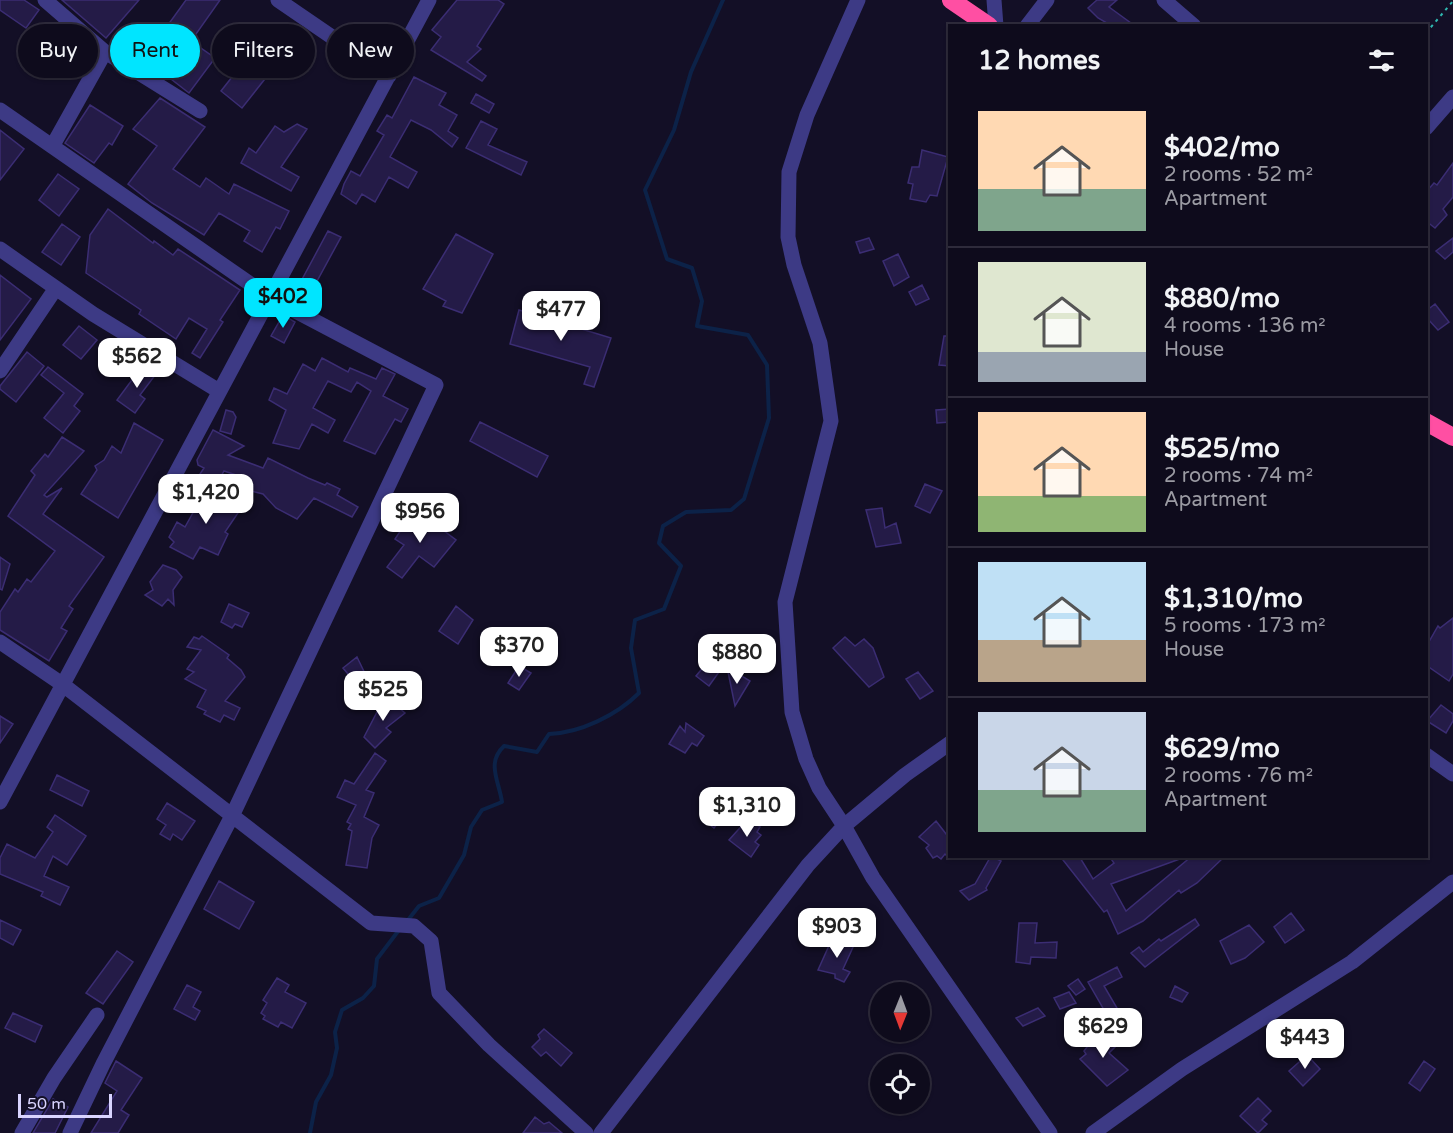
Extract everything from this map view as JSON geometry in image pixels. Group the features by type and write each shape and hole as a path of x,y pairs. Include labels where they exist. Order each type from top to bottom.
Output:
{"highway":[{"path":"951,0 986,24"},
{"path":"1428,423 1453,437"}],"street":[{"path":"45,0 105,52 200,111"},
{"path":"278,0 327,34"},
{"path":"414,28 429,0"},
{"path":"858,0 807,115 789,172 788,237 794,265 820,343 831,421 785,602 792,712 806,759 819,788 844,826 873,878 1050,1133"},
{"path":"994,0 996,24"},
{"path":"1029,24 1047,0"},
{"path":"1164,0 1192,24"},
{"path":"53,145 105,52"},
{"path":"1,796 388,78"},
{"path":"1428,126 1452,101"},
{"path":"0,110 269,297 436,385 233,814 103,1064 70,1133"},
{"path":"0,249 93,314 219,391"},
{"path":"0,371 56,288"},
{"path":"0,642 62,684 233,814 370,923 414,926 423,933 431,941 439,993 489,1045 586,1133"},
{"path":"602,1133 808,865 844,826 904,775 948,744"},
{"path":"1428,756 1453,774"},
{"path":"1093,1133 1182,1069 1352,962 1453,882"},
{"path":"22,1133 54,1078 97,1015"}],"path":[{"path":"1428,31 1453,1"}],"building":[{"path":"0,0 24,0 39,10 29,24 20,24 0,10"},
{"path":"62,0 139,0 118,24 110,24 110,33 106,38 98,31 98,24 90,24"},
{"path":"186,0 220,0 200,28 200,24 169,24"},
{"path":"457,0 498,0 504,4 477,46 481,49 467,62 486,76 482,81 431,50 441,37 432,30"},
{"path":"1097,0 1117,0 1109,7 1132,24 1108,24 1088,8"},
{"path":"200,47 212,56 212,62 189,93 170,78 200,78"},
{"path":"414,77 446,93 439,105 457,115 448,131 458,138 452,147 431,130 411,120 390,157 417,172 408,188 389,177 375,202 362,194 356,204 341,194 344,184 351,171 360,176 384,135 377,131 387,115 392,118"},
{"path":"231,78 266,78 242,108 221,91"},
{"path":"476,94 494,104 489,113 471,103"},
{"path":"160,98 205,127 173,169 200,187 206,178 229,194 234,184 289,211 280,229 276,227 262,252 244,241 250,231 219,213 204,235 152,203 128,184 157,146 133,129"},
{"path":"90,105 123,126 112,145 109,143 94,163 65,143"},
{"path":"481,121 497,129 488,145 527,162 521,175 466,148"},
{"path":"297,124 307,129 281,167 299,177 291,191 241,163 249,148 256,153 275,126 284,132"},
{"path":"0,130 24,149 0,180"},
{"path":"922,150 948,157 937,196 930,195 926,202 910,199 913,184 908,183 912,167 919,167"},
{"path":"1453,163 1453,197 1443,209 1447,215 1435,228 1428,223 1428,190 1434,183 1437,185"},
{"path":"58,174 79,189 59,216 39,200"},
{"path":"108,209 153,243 154,241 173,255 178,249 240,290 220,320 223,322 200,358 192,353 207,329 189,318 176,339 139,314 141,310 86,273 90,235"},
{"path":"62,224 80,237 61,265 42,252"},
{"path":"328,231 341,237 304,305 292,298"},
{"path":"456,234 493,254 462,313 443,306 446,301 423,289"},
{"path":"869,238 874,249 860,253 856,242"},
{"path":"1453,238 1453,252 1445,259 1436,251"},
{"path":"898,254 909,277 894,286 883,261"},
{"path":"0,275 31,299 0,340"},
{"path":"922,285 929,299 916,305 909,292"},
{"path":"1435,304 1449,322 1438,330 1428,319 1428,309"},
{"path":"519,310 611,338 594,387 584,384 590,367 510,344"},
{"path":"283,315 295,322 284,343 271,336"},
{"path":"79,326 97,340 81,359 63,345"},
{"path":"944,336 948,336 948,366 939,365"},
{"path":"27,352 44,366 16,402 0,389 0,386"},
{"path":"322,358 348,372 350,368 376,379 382,368 395,374 383,396 408,409 401,422 395,419 375,454 344,441 371,391 357,382 351,392 328,381 313,408 335,420 328,433 312,424 299,449 273,443 286,410 269,400 274,388 287,394 303,364 315,371"},
{"path":"143,365 156,374 140,395 145,399 135,413 117,400"},
{"path":"48,367 83,394 74,406 80,411 63,433 44,418 64,393 41,375"},
{"path":"948,409 948,422 937,423 936,410"},
{"path":"226,410 233,412 236,417 231,434 220,431"},
{"path":"480,422 548,456 537,477 470,441"},
{"path":"134,423 163,440 118,518 81,494 97,470 95,466 104,460 112,446 121,453"},
{"path":"213,430 244,446 228,455 263,468 268,458 308,478 340,489 337,495 358,507 352,517 314,498 297,519 276,508 263,494 247,490 249,482 236,475 224,471 218,482 198,477 204,468 198,465 197,460"},
{"path":"62,437 84,451 44,495 47,497 62,488 43,514 104,557 69,606 73,609 61,628 67,631 49,661 0,630 0,612 15,589 18,592 27,579 31,582 55,551 8,516 35,475 31,471 45,454 48,457"},
{"path":"209,484 242,507 225,532 228,534 218,555 200,547 193,559 170,547 174,542 169,537 177,522 185,527"},
{"path":"925,484 942,491 930,513 915,506"},
{"path":"882,508 885,528 896,523 901,543 876,547 866,510"},
{"path":"415,509 456,540 434,567 419,556 402,578 387,567 404,545 395,539"},
{"path":"0,557 10,564 2,590 0,589"},
{"path":"163,565 176,570 182,577 173,590 174,605 168,599 162,606 145,595 153,590 150,582"},
{"path":"229,604 249,613 242,627 235,624 232,628 221,622"},
{"path":"456,606 473,620 458,644 439,631"},
{"path":"1453,618 1453,674 1449,681 1428,666 1428,644 1438,626 1440,628"},
{"path":"202,636 229,655 227,658 241,670 245,677 225,701 240,708 234,720 224,715 220,722 204,714 206,711 197,707 206,690 185,679 194,672 187,669 201,650 187,647 194,637 199,639"},
{"path":"845,637 855,646 864,639 873,648 884,677 869,687 833,648"},
{"path":"357,657 371,686 363,692 343,668"},
{"path":"711,658 724,665 709,686 696,676"},
{"path":"519,666 531,673 519,690 508,683"},
{"path":"727,667 750,681 735,706"},
{"path":"918,672 933,691 920,699 906,679"},
{"path":"387,698 405,713 386,728 391,732 375,748 364,737 378,710 375,708"},
{"path":"1441,705 1453,714 1453,721 1446,733 1428,720"},
{"path":"0,716 13,724 0,743"},
{"path":"686,723 704,736 697,746 692,743 685,753 669,744 680,726 685,732"},
{"path":"375,753 386,761 366,790 374,793 364,817 379,825 372,838 367,868 346,865 352,831 348,829 351,824 347,822 356,805 337,797 345,780 354,784"},
{"path":"57,775 89,791 82,806 50,790"},
{"path":"167,803 195,821 182,840 173,834 170,840 160,834 166,825 157,819"},
{"path":"710,812 721,819 714,828 703,820"},
{"path":"55,815 86,836 67,865 53,856 44,876 69,887 60,905 41,896 43,892 0,874 0,858 7,844 35,858 53,832 47,827"},
{"path":"752,820 760,827 757,832 761,835 755,842 759,845 751,857 729,840 746,821 749,824"},
{"path":"936,821 948,836 948,857 945,854 941,859 937,856 933,858 926,848 929,845 919,837"},
{"path":"990,858 1001,861 987,890 969,900 960,891 975,884"},
{"path":"1080,858 1093,879 1114,863 1110,858 1182,858 1111,884 1126,911 1190,858 1223,858 1197,883 1181,893 1179,890 1143,921 1118,934 1107,910 1104,912 1063,860"},
{"path":"219,881 254,902 239,929 204,909"},
{"path":"1291,913 1304,930 1285,943 1274,927"},
{"path":"1195,919 1199,925 1145,967 1131,953 1139,947 1143,952 1159,939 1161,941"},
{"path":"0,920 21,930 13,945 0,938"},
{"path":"1019,923 1037,923 1035,943 1057,942 1056,958 1031,957 1030,964 1016,962"},
{"path":"1249,925 1264,942 1245,958 1231,964 1220,941"},
{"path":"845,937 854,945 843,969 850,972 844,982 835,978 835,974 818,970 832,939 837,941"},
{"path":"117,951 133,962 103,1004 86,993"},
{"path":"1117,967 1122,977 1104,986 1124,1020 1111,1022 1088,982"},
{"path":"277,978 289,985 285,992 306,1003 292,1028 281,1022 278,1027 263,1019 265,1016 261,1013 267,1003 263,1000"},
{"path":"1078,979 1085,989 1076,995 1068,986"},
{"path":"187,985 201,992 193,1007 200,1011 195,1020 174,1009"},
{"path":"1175,986 1188,993 1182,1002 1170,997"},
{"path":"1069,992 1076,1003 1060,1009 1054,998"},
{"path":"1038,1008 1045,1016 1023,1026 1016,1018"},
{"path":"13,1013 42,1026 35,1042 5,1028"},
{"path":"544,1029 572,1053 561,1066 546,1052 541,1056 532,1047 540,1039 538,1035"},
{"path":"1100,1030 1119,1043 1109,1053 1128,1070 1107,1086 1080,1059 1086,1054 1084,1051"},
{"path":"1307,1055 1320,1069 1303,1086 1289,1071"},
{"path":"116,1061 142,1078 121,1110 129,1115 118,1133 91,1133 117,1091 105,1083"},
{"path":"1424,1061 1435,1069 1420,1091 1409,1083"},
{"path":"1258,1098 1271,1111 1262,1120 1267,1124 1258,1133 1240,1116"},
{"path":"53,1099 68,1107 55,1133 33,1133"},
{"path":"535,1117 544,1124 549,1122 562,1133 523,1133"}],"waterway":[{"path":"408,920 419,906 439,898 464,855 471,827 482,810 502,802 495,766 499,752 504,746 537,752 549,734 573,730 597,721 620,709 639,693 631,648 635,620 664,609 681,566 659,543 663,526 686,512 731,510 744,499 769,418 767,365 748,335 697,326 702,301 692,268 667,259 645,190 674,130 691,72 723,0"},
{"path":"310,1133 316,1102 331,1075 337,1048 335,1032 342,1010 363,998 374,986 377,959 399,930"}]}
